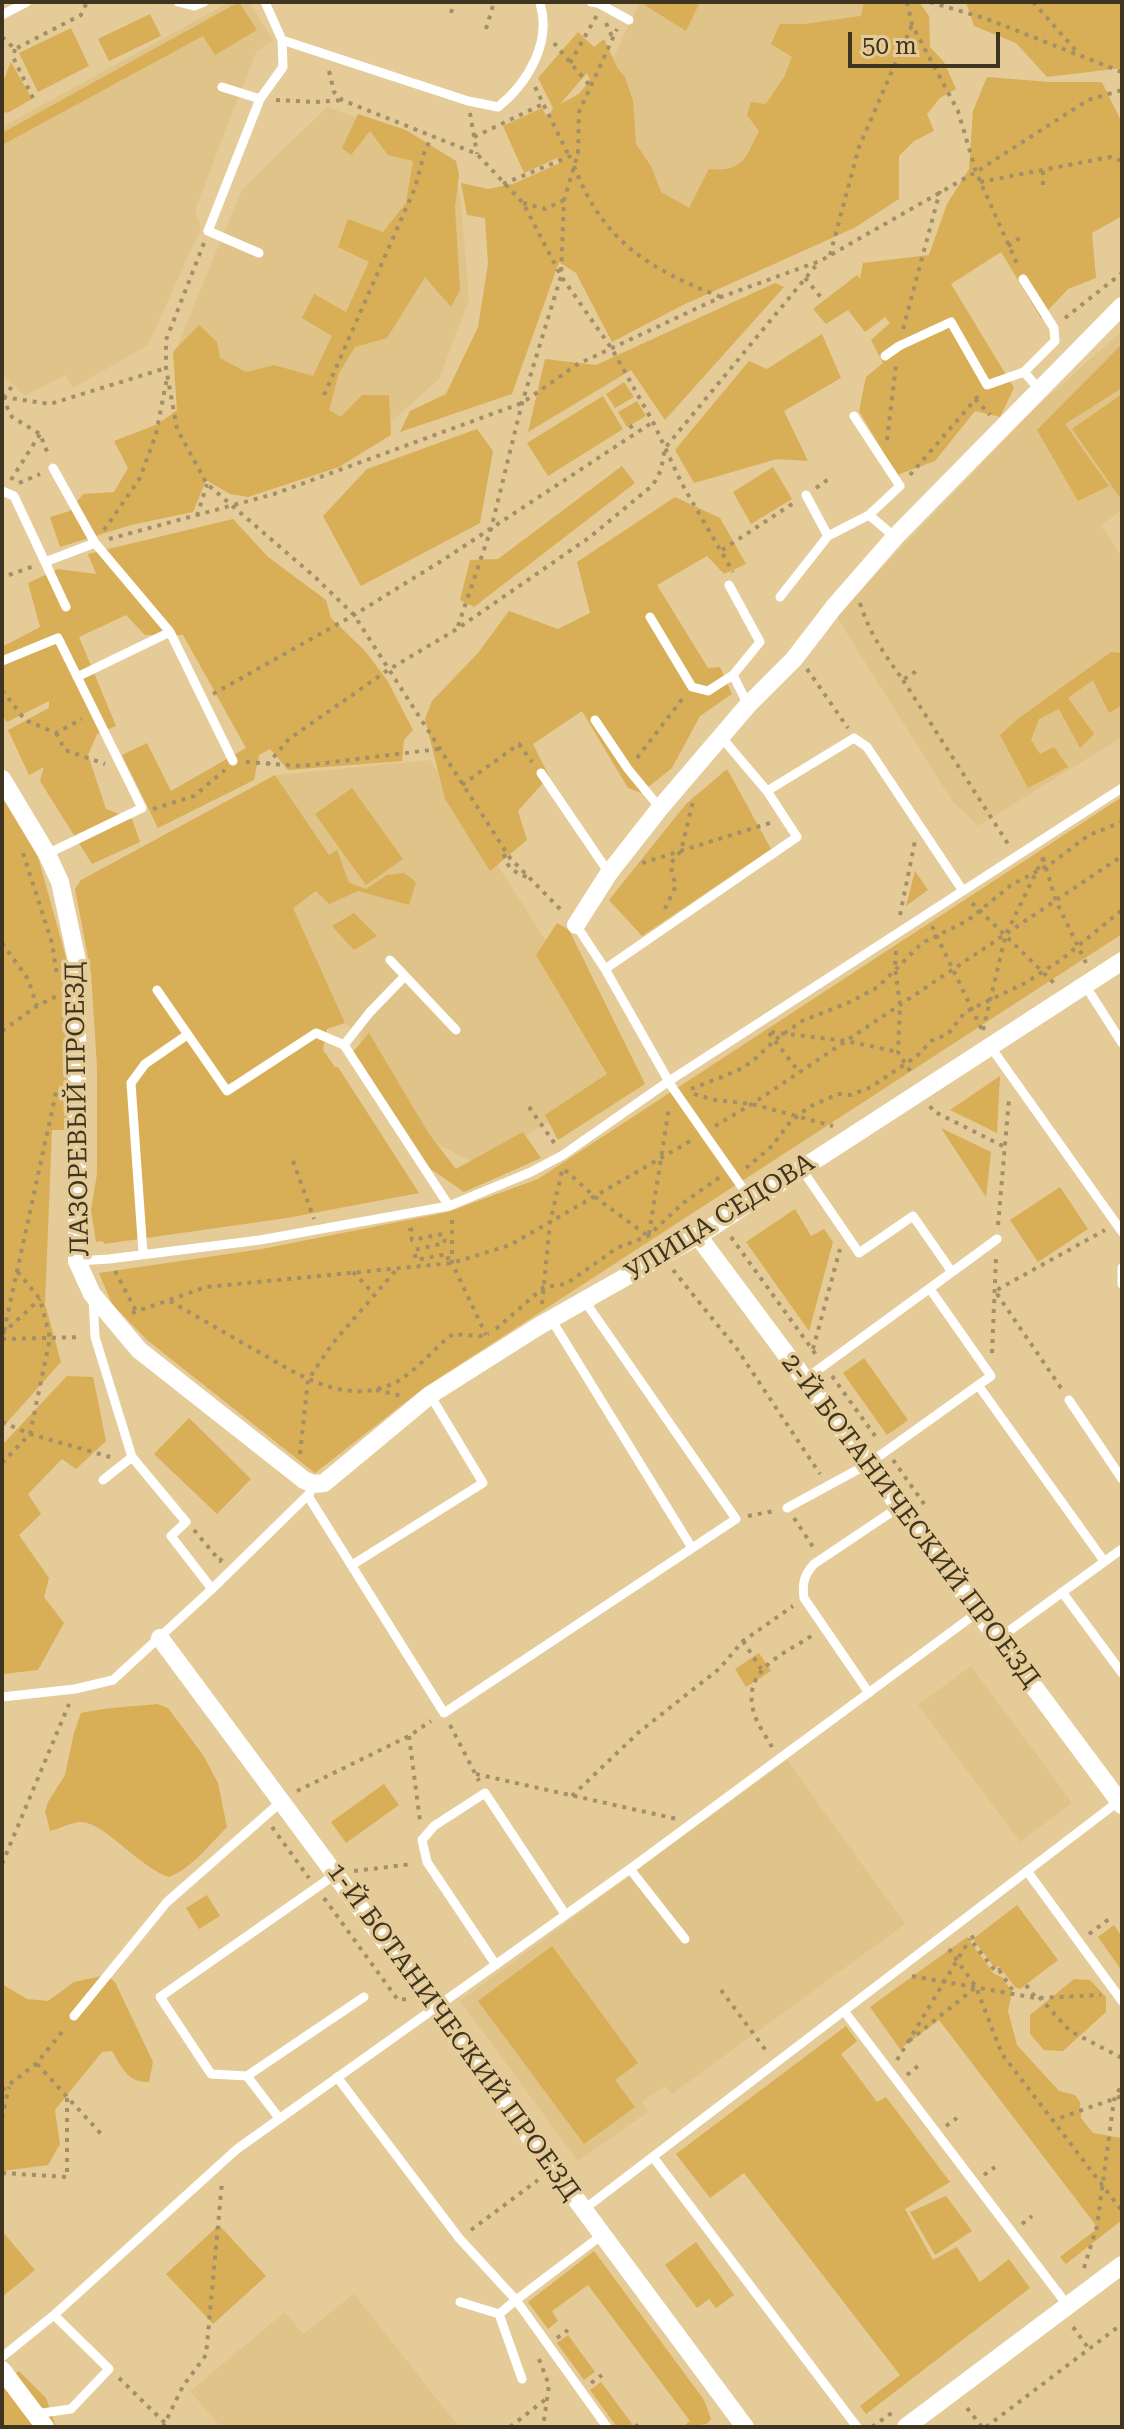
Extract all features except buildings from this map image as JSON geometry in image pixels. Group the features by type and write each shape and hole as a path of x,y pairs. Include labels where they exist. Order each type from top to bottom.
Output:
{"street":[{"path":"576,925 609,873 660,808 748,705 794,659 895,537 1122,306"},
{"name":"ЛАЗОРЕВЫЙ ПРОЕЗД","path":"2,779 47,854 60,882 77,961 68,995 77,1261 92,1294 139,1350 315,1488"},
{"name":"УЛИЦА СЕДОВА","path":"315,1488 430,1395 546,1318 698,1236 987,1039 1122,961"},
{"name":"2-Й БОТАНИЧЕСКИЙ ПРОЕЗД","path":"698,1236 1121,1803"},
{"name":"1-Й БОТАНИЧЕСКИЙ ПРОЕЗД","path":"160,1638 433,2003 738,2425"},
{"path":"906,2427 1122,2265"},
{"path":"2,2370 40,2420"}],"lane":[{"path":"2,15 27,2"},
{"path":"178,2 194,6 204,2"},
{"path":"259,253 208,231 260,99 283,67 282,40 265,2"},
{"path":"282,40 468,101 498,107 515,93 529,73 544,31 540,2"},
{"path":"591,2 608,7 626,18"},
{"path":"222,87 260,99"},
{"path":"885,356 899,346 951,322 987,385 1024,372 1055,341 1054,328 1023,279"},
{"path":"1024,372 1040,390"},
{"path":"780,597 828,536 869,515 900,486 854,416"},
{"path":"53,468 95,543 170,632 233,761"},
{"path":"2,491 14,496 66,607"},
{"path":"806,495 828,536"},
{"path":"869,515 895,537"},
{"path":"45,562 95,543"},
{"path":"650,617 692,687 708,691 733,675 760,642 732,581"},
{"path":"77,677 170,632"},
{"path":"2,661 58,638 142,808 47,854"},
{"path":"733,675 748,705"},
{"path":"595,720 628,769 660,808"},
{"path":"605,969 797,837 767,791 722,738"},
{"path":"767,791 854,738 867,747 963,891"},
{"path":"541,773 609,873"},
{"path":"77,1261 260,1240 449,1206 531,1172 563,1155 761,1022 1122,788"},
{"path":"576,925 671,1084 751,1200"},
{"path":"390,960 456,1030"},
{"path":"344,1045 405,976"},
{"path":"1085,985 1122,1043"},
{"path":"157,990 227,1091 316,1033 344,1045 449,1206"},
{"path":"143,1253 131,1083 145,1064 187,1035"},
{"path":"987,1039 1119,1228"},
{"path":"801,1168 859,1253 913,1216 952,1272"},
{"path":"804,1380 997,1239"},
{"path":"1122,1268 1122,1284"},
{"path":"787,1508 868,1464 991,1376 930,1289"},
{"path":"92,1294 95,1337 129,1459 186,1522 171,1536 212,1589"},
{"path":"2,1697 75,1689 113,1680 315,1488 352,1565 444,1713 736,1519 584,1300"},
{"path":"546,1318 692,1548"},
{"path":"978,1385 1104,1561"},
{"path":"352,1565 483,1483 430,1395"},
{"path":"1069,1400 1122,1479"},
{"path":"103,1480 129,1459"},
{"path":"869,1693 804,1598 802,1584 805,1574 821,1559 899,1507"},
{"path":"998,1639 1122,1549"},
{"path":"1062,1592 1122,1673"},
{"path":"2,2357 54,2315 237,2149 433,2003 496,1965 630,1869 978,1612"},
{"path":"496,1965 427,1862 422,1840 434,1826 485,1793 565,1914"},
{"path":"74,2016 167,1902 282,1801"},
{"path":"583,2210 1027,1871 1121,1803"},
{"path":"630,1869 685,1939"},
{"path":"1027,1871 1120,1997"},
{"path":"336,1874 160,1997 211,2074 247,2076 364,1997"},
{"path":"844,2011 1068,2306"},
{"path":"247,2076 279,2118"},
{"path":"337,2077 459,2238 516,2300 607,2427"},
{"path":"653,2157 857,2427"},
{"path":"499,2314 602,2235"},
{"path":"460,2302 499,2314"},
{"path":"499,2314 522,2379"},
{"path":"40,2420 71,2409 109,2369 54,2315"}],"path":[{"path":"34,100 13,57 15,49 81,15 87,2"},
{"path":"451,13 454,2"},
{"path":"486,29 494,2"},
{"path":"907,2 912,25 958,111 976,172 1023,279"},
{"path":"930,2 987,19 1122,72"},
{"path":"1033,2 1081,56"},
{"path":"570,63 608,7"},
{"path":"457,629 491,529 522,403 561,276 564,200 578,153 579,112 626,18"},
{"path":"830,255 859,147 912,25"},
{"path":"544,31 591,87"},
{"path":"2,37 15,49"},
{"path":"325,53 334,92 342,100 477,154 523,203 561,276 612,349 653,422 682,484 722,550 732,581"},
{"path":"529,73 569,156"},
{"path":"95,543 274,494 522,403 578,364 721,297 820,261 976,172 1088,100 1122,90"},
{"path":"260,99 342,100"},
{"path":"468,101 477,154"},
{"path":"474,137 543,104"},
{"path":"324,395 415,188 425,150 432,137"},
{"path":"503,184 578,153"},
{"path":"980,182 1110,157 1122,161"},
{"path":"574,166 594,207 614,235 642,260 679,281 721,297"},
{"path":"1043,170 1043,185"},
{"path":"523,203 545,209 564,200"},
{"path":"208,231 166,340 166,368 177,429 207,484 354,615 504,850 576,925"},
{"path":"1008,246 1024,235"},
{"path":"267,765 289,739 590,537 653,485 661,470 665,448 820,261"},
{"path":"1054,328 1122,273"},
{"path":"805,278 824,301"},
{"path":"2,398 50,404 166,368"},
{"path":"95,543 140,478 156,434 167,376"},
{"path":"2,398 14,384"},
{"path":"900,486 987,385"},
{"path":"2,398 12,417 40,434 53,468"},
{"path":"204,699 354,615 653,422"},
{"path":"630,425 635,433"},
{"path":"13,477 40,434"},
{"path":"17,484 39,474"},
{"path":"722,550 830,478"},
{"path":"197,516 207,484"},
{"path":"9,575 45,562"},
{"path":"852,588 857,593 866,623 1016,857"},
{"path":"794,659 809,671 854,738"},
{"path":"903,680 919,669"},
{"path":"628,769 692,687"},
{"path":"2,690 25,720 56,733 65,750 124,770"},
{"path":"56,733 95,712"},
{"path":"462,785 519,744 541,773"},
{"path":"142,808 156,809 194,796 220,776 233,761 302,766 438,749"},
{"path":"653,936 676,885 671,863 681,851 702,761"},
{"path":"609,873 785,818"},
{"path":"836,1127 752,1104 715,1100 685,1091 737,1071 775,1040 815,1015 878,987 922,943 967,921 1010,886 1046,867 1089,835 1122,822"},
{"path":"19,841 68,995 60,1008"},
{"path":"1037,843 1056,901 1087,965"},
{"path":"130,1314 206,1287 450,1263 510,1245 752,1104 1122,856"},
{"path":"987,1039 991,999 1006,934 1043,858"},
{"path":"963,891 1056,985"},
{"path":"899,923 923,908 987,1039"},
{"path":"170,1301 308,1380 358,1392 375,1390 407,1375 453,1334 486,1335 544,1287 566,1284 617,1248 648,1236 683,1203 718,1178 740,1173 772,1146 796,1116 824,1099 838,1094 851,1095 871,1087 917,1056 931,1041 948,1034 972,1008 1079,948 1122,910"},
{"path":"2,943 28,979 37,1006"},
{"path":"2,1031 37,1006 68,995"},
{"path":"761,1022 799,1072"},
{"path":"768,1031 846,1041 898,1052"},
{"path":"3,1335 60,1075"},
{"path":"648,1236 671,1084"},
{"path":"529,1107 563,1155"},
{"path":"542,1149 554,1143"},
{"path":"293,1161 313,1213 315,1229"},
{"path":"546,1318 544,1287 550,1223 563,1168 595,1197 648,1236 655,1245"},
{"path":"438,1224 452,1221 450,1263"},
{"path":"424,1227 410,1230 412,1240 443,1234 445,1243 414,1250 416,1260 447,1254 491,1347"},
{"path":"1069,1400 995,1291 1119,1228"},
{"path":"813,1350 844,1231"},
{"path":"730,1235 932,1514"},
{"path":"670,1267 737,1349 828,1486"},
{"path":"114,1268 136,1311"},
{"path":"299,1467 308,1380 332,1344 397,1269"},
{"path":"2,1463 30,1434 50,1338 40,1299 17,1271"},
{"path":"353,1272 374,1294"},
{"path":"3,1335 40,1299"},
{"path":"3,1335 95,1337"},
{"path":"2,1422 30,1434 129,1459"},
{"path":"736,1519 787,1508 821,1559"},
{"path":"186,1522 220,1561 231,1550"},
{"path":"572,1796 639,1732 719,1669 743,1641 804,1598"},
{"path":"778,1759 754,1712 751,1684 761,1669 824,1627"},
{"path":"743,1641 761,1669"},
{"path":"2,1864 75,1689"},
{"path":"282,1801 298,1790 409,1736 444,1713 485,1793"},
{"path":"409,1736 422,1840"},
{"path":"476,1774 693,1822"},
{"path":"264,1815 398,2000 433,2003"},
{"path":"336,1874 427,1862"},
{"path":"1088,1934 1113,1916"},
{"path":"895,2063 972,1938 996,1972 1000,1969 1015,1994"},
{"path":"946,1944 976,1987 1002,2054 1122,2211"},
{"path":"905,1975 1037,1998 1120,1997"},
{"path":"1026,1985 1070,2031 1122,2058"},
{"path":"906,2044 976,1987"},
{"path":"721,1990 776,2063"},
{"path":"2,2090 37,2063 74,2016"},
{"path":"37,2063 103,2136"},
{"path":"905,2076 918,2066"},
{"path":"2,2118 10,2084"},
{"path":"1084,2270 1097,2226 1114,2100 1122,2084"},
{"path":"2,2173 67,2177 67,2096"},
{"path":"1051,2121 1122,2096"},
{"path":"944,2128 957,2118"},
{"path":"982,2177 995,2167"},
{"path":"459,2238 553,2168"},
{"path":"109,2369 165,2425 183,2386 206,2355 222,2182"},
{"path":"1020,2226 1032,2216"},
{"path":"967,2408 984,2427 1122,2324"},
{"path":"1073,2327 1089,2349"},
{"path":"538,2357 549,2385 543,2427"},
{"path":"510,2427 547,2398"}],"shaded area":[{"path":"230,2 249,2 273,40 256,52 195,210 201,228 148,345 73,388 65,375 25,396 2,375 2,127"},
{"path":"239,2 257,30 215,55 203,36 2,145 2,133"},
{"path":"640,2 889,2 850,142 648,231 587,112"},
{"path":"640,2 700,2 686,31"},
{"path":"864,2 919,2 929,16 930,47 944,62 956,89 940,98 927,114 934,131 914,141 899,156 899,199 854,228 683,305 612,342 576,273 559,262 512,394 400,432 410,411 446,394 478,327 488,264 485,218 467,215 461,183 488,189 513,184 560,163 557,158 524,173 503,126 542,108 548,119 553,108 538,78 578,32 594,47 604,39 625,77 633,101 636,144 651,166 661,192 689,208 709,169 729,168 742,162 759,131 747,115 751,102 766,104 784,77 792,57 771,44 780,24 861,16","holes":["587,73 590,80 579,94 560,104"]},
{"path":"966,2 1122,2 1122,68 1047,77 1016,43 974,26"},
{"path":"150,14 161,36 109,61 98,39"},
{"path":"71,28 89,66 38,92 19,53"},
{"path":"11,62 32,99 2,113 2,84"},
{"path":"987,77 1102,82 1122,123 1122,216 1092,233 1096,278 1068,289 1041,318 1001,252 951,284 1014,388 1000,417 975,411 935,461 897,475 859,411 866,377 883,363 871,340 890,323 885,317 865,332 848,310 826,324 813,309 857,275 860,279 863,263 929,255 947,204 969,169 973,111"},
{"path":"327,107 389,129 454,168 461,202 469,300 439,379 375,436 176,349 242,189"},
{"path":"358,114 406,130 456,161 459,175 455,207 460,290 451,307 425,277 387,338 355,347 339,373 329,410 341,417 362,395 389,395 391,435 339,467 248,497 230,494 206,480 193,512 131,525 60,547 50,517 70,511 83,494 114,492 128,468 114,441 158,424 177,410 173,352 199,325 217,342 220,358 246,372 274,365 313,376 332,336 302,318 314,294 346,312 369,262 338,247 348,219 383,232 406,203 413,161 388,155 370,131 351,155 342,148"},
{"path":"775,283 784,287 665,420 631,370 528,432 545,359 596,365"},
{"path":"1122,331 1122,510 1101,525 1122,557 1122,679 1111,687 1122,705 1122,737 978,826 953,802 836,616 1032,411"},
{"path":"822,334 841,378 784,411 808,461 777,459 694,483 675,450 749,361 767,369"},
{"path":"1122,344 1122,388 1065,424 1109,486 1078,501 1037,430"},
{"path":"624,382 634,397 615,408 606,394"},
{"path":"1122,394 1122,498 1121,499 1072,429"},
{"path":"603,396 623,429 548,476 527,443"},
{"path":"637,401 646,416 627,427 618,412"},
{"path":"477,429 493,451 480,523 361,586 323,516 367,469"},
{"path":"622,466 635,483 474,607 460,600 470,560 498,559"},
{"path":"773,467 792,499 751,524 733,492"},
{"path":"675,497 720,518 746,564 724,574 707,556 657,585 708,668 720,667 732,694 700,716 672,768 641,793 628,788 582,711 533,744 549,776 518,811 527,840 490,871 445,799 425,719 432,701 478,653 509,611 558,629 590,613 577,562"},
{"path":"233,519 268,557 326,600 331,618 365,651 387,680 413,730 404,740 402,761 288,770 270,749 259,755 254,780 158,828 122,755 147,743 171,791 246,748 183,635 145,635 126,615 79,637 116,726 97,734 88,755 106,809 132,819 140,842 92,864 40,781 44,767 29,775 8,730 49,708 49,701 7,722 2,715 2,647 40,627 28,583 58,569 96,574 88,554"},
{"path":"1111,652 1122,653 1122,705 1109,713 1093,680 1068,698 1094,734 1080,748 1059,709 1039,719 1031,740 1040,754 1054,747 1068,767 1028,788 1000,735"},
{"path":"430,760 629,1070 481,1165 423,1138 360,1048 361,1037 345,1023 292,908 342,874 275,775"},
{"path":"727,769 771,849 642,936 609,900 686,804"},
{"path":"275,775 329,855 337,850 349,883 366,889 387,875 404,873 416,882 409,905 358,891 329,904 316,891 293,908 345,1023 327,1029 323,1050 338,1067 419,1193 287,1218 104,1244 103,1241 96,1242 91,1210 97,1174 97,1066 91,973 75,889 81,880"},
{"path":"352,788 403,859 366,885 315,814"},
{"path":"2,795 35,846 68,965 67,1130 52,1130 45,1304 61,1362 2,1428"},
{"path":"1122,797 1122,934 425,1387 315,1473 147,1340 112,1304 99,1273 262,1249 448,1212 538,1179"},
{"path":"915,871 928,890 906,906"},
{"path":"354,913 377,936 354,950 332,926"},
{"path":"557,923 569,930 645,1084 558,1140 545,1115 607,1074 536,955"},
{"path":"369,1033 429,1134 456,1169 523,1132 541,1158 464,1192 428,1167 353,1052"},
{"path":"1000,1076 997,1133 950,1110"},
{"path":"941,1128 991,1152 986,1197"},
{"path":"1060,1187 1088,1229 1038,1262 1010,1220"},
{"path":"795,1209 811,1236 824,1229 833,1242 809,1331 746,1242"},
{"path":"864,1358 908,1420 887,1435 843,1373"},
{"path":"67,1376 93,1377 106,1441 76,1469 62,1459 28,1494 41,1514 19,1535 49,1578 44,1597 64,1623 38,1670 2,1674 2,1445"},
{"path":"189,1418 251,1479 217,1514 154,1454"},
{"path":"759,1653 771,1671 746,1687 735,1669"},
{"path":"971,1666 1072,1803 1020,1842 918,1705"},
{"path":"157,1704 168,1708 203,1755 218,1783 227,1827 193,1862 169,1877 146,1865 90,1824 77,1822 50,1831 45,1811 65,1775 81,1713"},
{"path":"787,1760 905,1924 672,2094 665,2086 642,2102 648,2112 578,2161 460,2001"},
{"path":"384,1784 399,1805 346,1843 331,1822"},
{"path":"207,1895 220,1916 199,1929 186,1908"},
{"path":"1017,1905 1058,1960 1020,1989 999,1966 995,1968 973,1939"},
{"path":"1114,1925 1122,1937 1122,1971 1098,1937"},
{"path":"967,1937 994,1974 1002,1977 1012,1992 1008,2011 1017,2045 1059,2091 1075,2095 1080,2102 1081,2118 1093,2133 1122,2138 1122,2220 1066,2264 1060,2257 1098,2228 939,2020 900,2049 870,2007"},
{"path":"552,1946 638,2063 615,2080 635,2107 584,2144 478,2001"},
{"path":"106,1975 115,1982 153,2062 149,2082 130,2077 112,2051 102,2052 55,2110 60,2144 48,2165 2,2171 2,1984 27,1999 48,2001 74,1982"},
{"path":"1074,1979 1090,1980 1106,1997 1106,2012 1063,2051 1044,2050 1030,2034 1030,2015"},
{"path":"846,2026 857,2041 841,2054 877,2102 886,2097 950,2182 905,2209 933,2260 957,2247 980,2282 1009,2259 1030,2288 866,2414 860,2406 900,2375 744,2173 710,2198 676,2154"},
{"path":"946,2196 972,2231 935,2255 910,2212"},
{"path":"219,2225 266,2276 213,2324 166,2274"},
{"path":"2,2231 35,2270 2,2297"},
{"path":"696,2242 734,2295 716,2308 709,2299 697,2308 665,2265"},
{"path":"594,2251 704,2400 711,2419 707,2424 683,2427 690,2421 588,2285 552,2311 558,2321 548,2329 528,2302"},
{"path":"354,2294 459,2427 221,2427 190,2391 285,2312 303,2334"},
{"path":"568,2335 595,2372 584,2380 557,2343"},
{"path":"19,2371 46,2398 56,2427 2,2427 2,2384"},
{"path":"601,2382 632,2424 617,2427 590,2390"}]}
